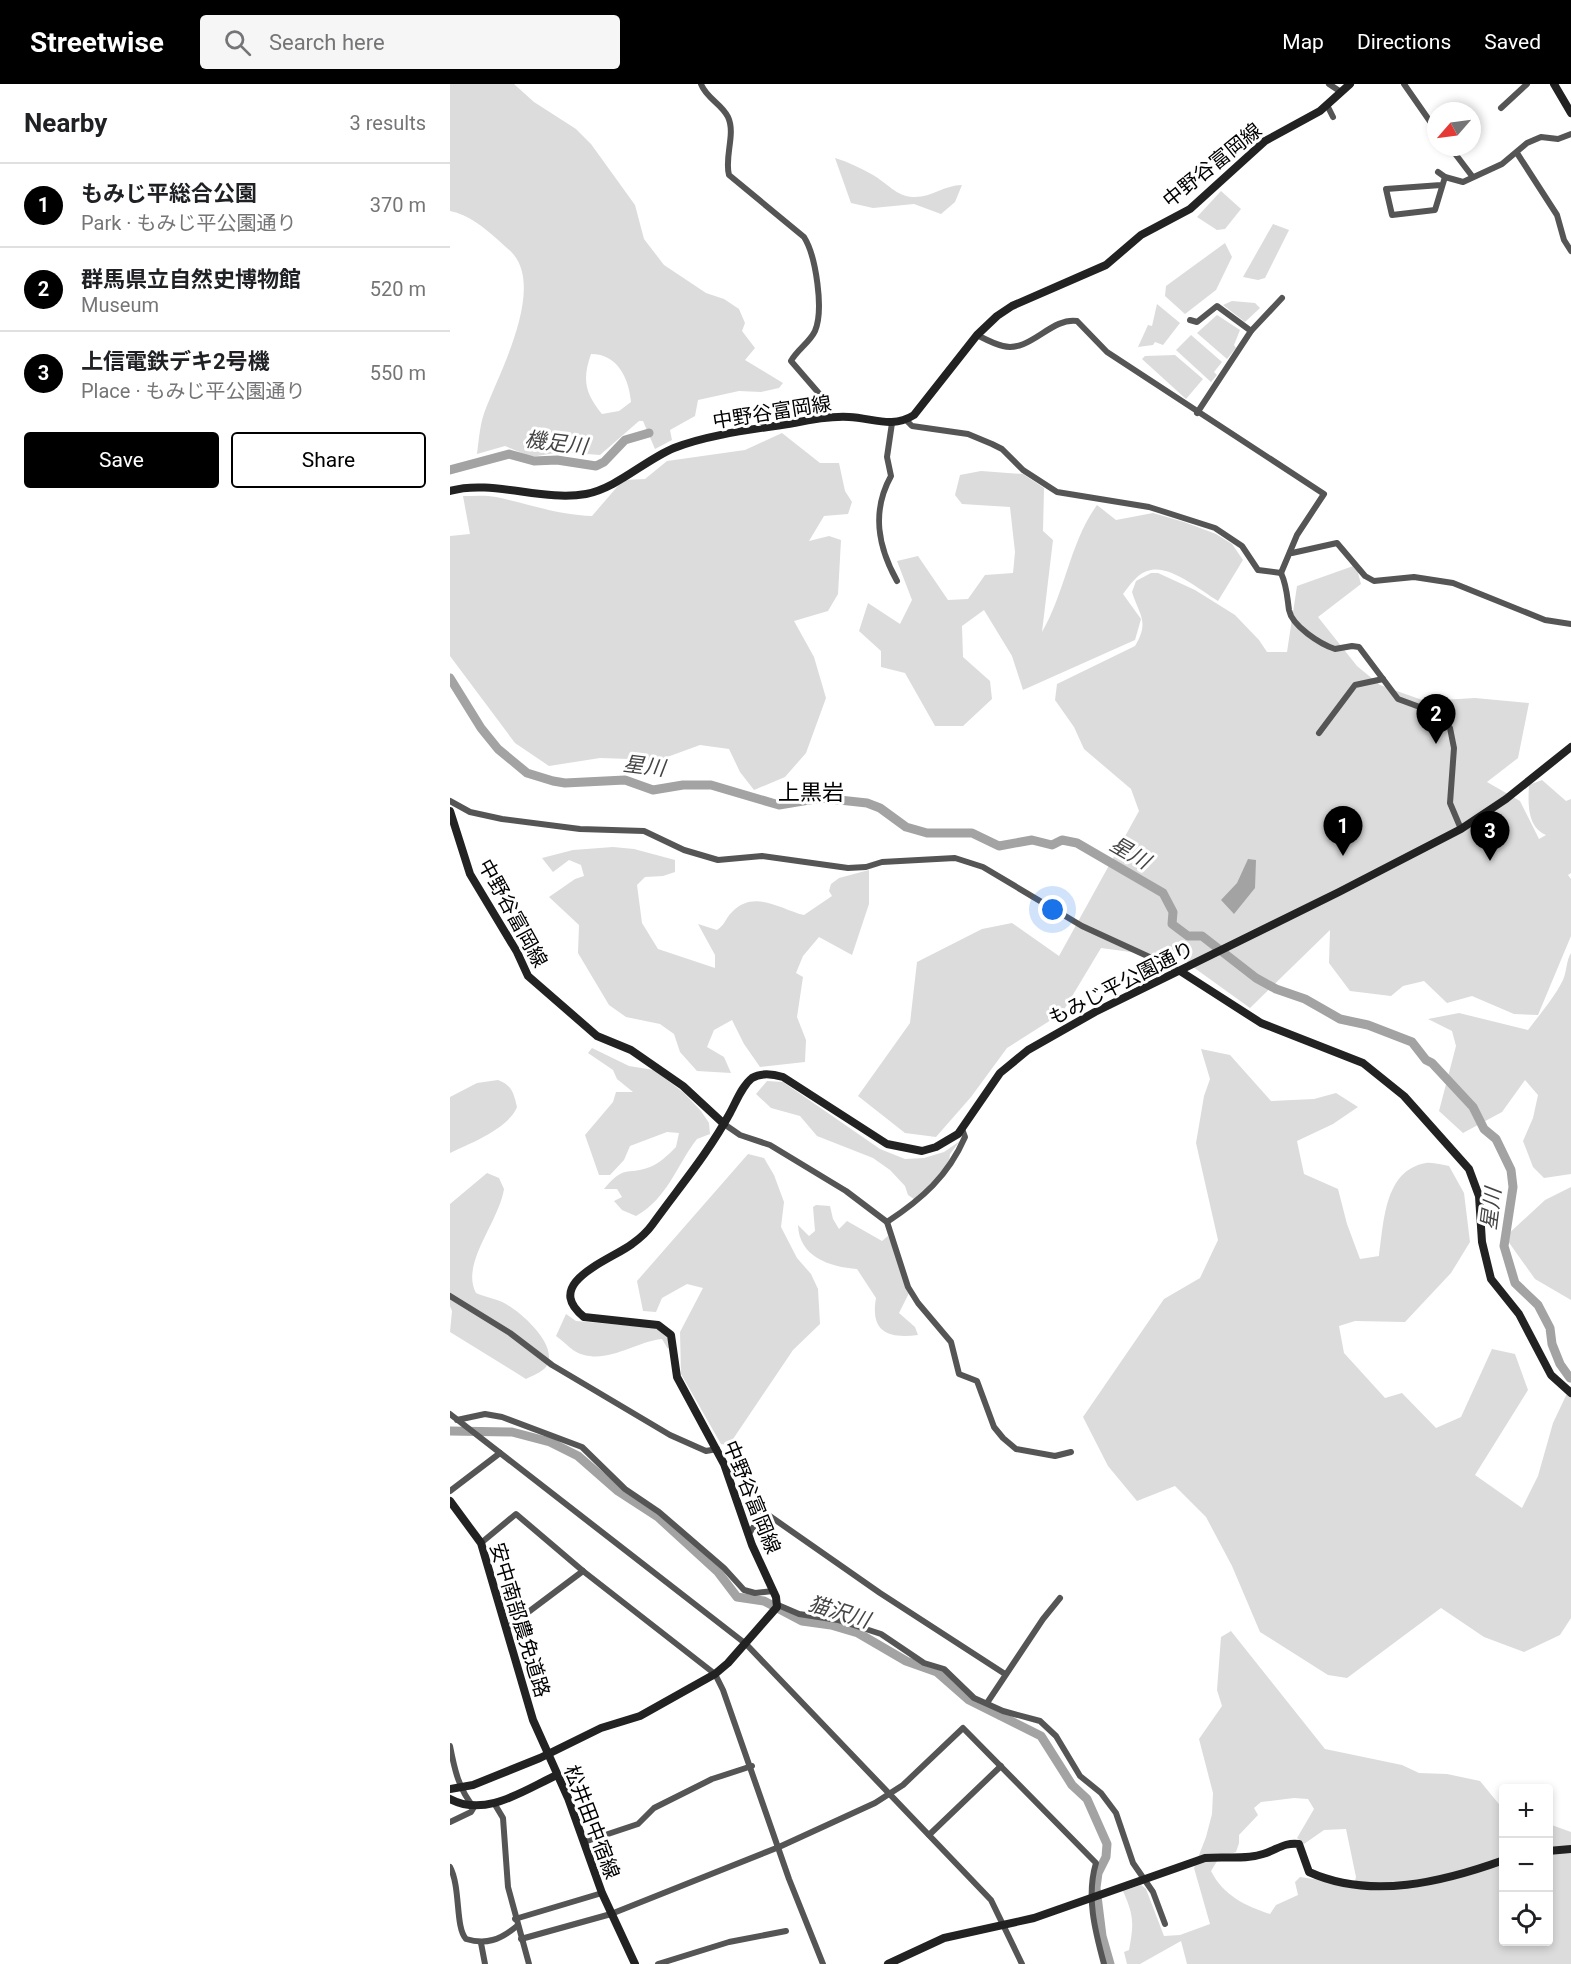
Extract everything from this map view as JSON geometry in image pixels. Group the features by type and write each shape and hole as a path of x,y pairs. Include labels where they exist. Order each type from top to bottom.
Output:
{"main road":[{"name":"中野谷富岡線","path":"450,491 478,488 565,496 588,494 607,486 652,459 687,443 831,417 892,423 906,420 926,402 977,335 1012,306 1106,265 1141,235 1190,209 1265,141 1311,117 1350,84"},
{"path":"1554,84 1571,113"},
{"name":"もみじ平公園通り","path":"724,1124 748,1082 758,1075 774,1074 802,1088 896,1148 928,1150 949,1141 962,1129 1000,1073 1028,1050 1098,1010 1461,829 1506,799 1571,747"},
{"name":"中野谷富岡線","path":"450,812 474,881 532,981 597,1036 631,1050 682,1086 724,1124 707,1154 650,1227 633,1244 581,1276 573,1283 570,1296 572,1304 584,1317 663,1327 671,1335 677,1377 682,1391 717,1449 748,1535 773,1591 777,1608"},
{"path":"1180,971 1261,1023 1363,1063 1404,1096 1469,1169 1479,1196 1482,1242 1491,1279 1519,1314 1551,1375 1571,1393"},
{"name":"安中南部農免道路","path":"450,1501 481,1543 533,1720 548,1754"},
{"path":"548,1754 601,1728 634,1718 715,1674 746,1644 777,1608"},
{"name":"松井田中宿線","path":"450,1789 462,1788 548,1754 602,1893 635,1964"},
{"path":"450,1799 474,1807 494,1803 557,1775"},
{"path":"888,1964 944,1938 1034,1918 1205,1858 1228,1855 1248,1858 1266,1854 1288,1842 1299,1844 1304,1850 1309,1872 1333,1880 1377,1886 1416,1884 1464,1873 1499,1861"},
{"path":"1553,1851 1571,1849"}],"street":[{"path":"701,84 729,119 729,175 804,237 810,246 818,283 815,330 791,361 826,402 831,417"},
{"path":"1329,84 1341,92"},
{"path":"1404,84 1427,117"},
{"path":"1501,108 1527,84"},
{"path":"1327,105 1334,117"},
{"path":"1438,172 1445,177 1463,182 1502,164 1527,143 1541,137 1558,139 1571,134"},
{"path":"1517,153 1557,215 1564,240 1571,251"},
{"path":"1457,156 1472,176"},
{"path":"1441,185 1386,189 1392,215 1435,210 1445,177"},
{"path":"1197,413 1251,331 1282,298"},
{"path":"1190,320 1197,322 1217,306 1251,331"},
{"path":"977,335 1002,346 1015,346 1065,321 1077,321 1107,352 1324,494 1297,536 1292,553 1281,573"},
{"path":"906,420 912,426 968,434 992,444 1002,450 1023,470 1057,492 1149,507 1215,528 1242,546 1258,570 1281,573"},
{"path":"892,423 886,457 891,476 880,495 879,531 885,558 897,581"},
{"path":"1292,553 1337,543 1365,576 1374,581 1414,577 1453,583 1545,620 1571,624"},
{"path":"1281,573 1288,591 1291,616 1298,625 1335,650 1352,646 1359,647 1398,699 1436,713 1450,728 1454,748 1450,803 1461,829"},
{"path":"1318,733 1355,686 1383,679"},
{"path":"450,801 470,812 502,819 580,829 644,831 684,850 718,860 762,856 848,868 866,867 882,862 955,858 983,867 1082,926 1180,971"},
{"path":"724,1124 740,1135 770,1145 846,1191 887,1222 908,1287 918,1303 951,1342 959,1374 975,1379 980,1385 990,1420 998,1434 1022,1451 1055,1456 1071,1452"},
{"path":"887,1222 918,1202 944,1176 965,1137 962,1129"},
{"path":"450,1296 510,1333 552,1365 670,1435 706,1451 717,1449"},
{"path":"450,1414 746,1644 991,1900 1022,1964"},
{"path":"458,1420 485,1414 502,1417 582,1447 625,1489 659,1512 724,1568 744,1590 755,1593 773,1591"},
{"path":"450,1491 500,1453"},
{"path":"748,1535 764,1512 880,1593 1005,1674"},
{"path":"481,1543 516,1514 583,1571 715,1674 752,1766 823,1964"},
{"path":"507,1628 583,1571"},
{"path":"987,1703 1060,1598"},
{"path":"777,1608 838,1620 881,1634 924,1663 944,1669 974,1698 1003,1711 1040,1720 1056,1736 1080,1776 1101,1793 1116,1813 1133,1863 1153,1892 1166,1924"},
{"path":"521,1939 611,1914 779,1846 891,1795 963,1728 1096,1863 1091,1885 1091,1898 1104,1964"},
{"path":"450,1746 462,1788 474,1807 471,1812 450,1822"},
{"path":"584,1842 638,1824 654,1808 712,1779 752,1766"},
{"path":"929,1835 1001,1766"},
{"path":"494,1803 503,1818 504,1859 514,1919 529,1964"},
{"path":"450,1868 455,1877 462,1934 466,1939 480,1944 502,1938 517,1926"},
{"path":"514,1919 602,1893"},
{"path":"450,1901 459,1904"},
{"path":"658,1964 729,1942 786,1930"},
{"path":"480,1944 485,1964"}],"shaded area":[{"path":"450,84 514,84 534,102 576,129 591,144 635,205 644,239 664,265 706,293 724,299 739,309 745,323 742,331 755,348 745,360 783,383 779,388 761,392 739,391 698,400 695,416 670,430 672,440 655,449 643,421 639,421 600,455 561,452 531,457 505,446 477,454 482,419 509,353 522,310 524,289 522,270 514,255 491,234 463,215 450,211","holes":["591,354 600,355 615,363 628,385 631,402 619,411 602,414 589,393 586,379"]},
{"path":"835,158 864,170 902,195 926,196 949,187 962,185 955,202 941,214 914,204 873,208 851,203"},
{"path":"1221,191 1241,209 1225,229 1217,230 1197,217"},
{"path":"1273,224 1289,230 1265,278 1258,280 1243,277"},
{"path":"1225,243 1232,257 1216,290 1185,314 1165,296 1166,286"},
{"path":"1232,301 1255,303 1260,308 1245,322 1223,305"},
{"path":"1157,304 1180,323 1163,345 1155,342 1153,345 1138,347 1148,325 1152,326"},
{"path":"1217,315 1240,330 1234,345 1236,348 1227,359 1197,333"},
{"path":"1191,335 1222,362 1214,372 1217,375 1211,382 1176,350"},
{"path":"1175,355 1203,379 1186,399 1142,359 1145,356"},
{"path":"782,433 820,463 839,463 845,491 852,502 848,514 824,516 809,541 829,536 841,540 838,594 828,611 794,621 814,657 826,698 806,753 785,777 754,790 740,772 729,749 700,745 659,760 600,758 549,766 515,743 450,656 450,536 470,534 463,496 492,496 555,511 592,516 623,480 645,479 667,461 745,450"},
{"path":"981,471 1023,474 1044,488 1043,531 1053,540 1042,632 1050,617 1080,535 1097,505 1116,520 1153,513 1216,534 1232,544 1243,560 1218,601 1177,575 1159,570 1142,573 1123,594 1141,619 1135,640 1023,690 1012,656 984,610 962,626 963,657 990,681 992,699 963,726 935,726 905,673 881,667 881,651 859,631 868,603 900,624 912,600 897,561 918,556 948,600 968,599 985,575 1013,573 1015,552 1010,507 962,504 955,495 960,475"},
{"path":"1356,565 1361,584 1318,617 1357,666 1380,685 1425,701 1475,698 1529,703 1518,758 1487,782 1520,801 1539,839 1546,835 1535,826 1532,820 1529,807 1529,785 1542,780 1566,801 1571,799 1571,873 1568,875 1571,879 1571,936 1538,1015 1514,1014 1472,996 1447,1003 1424,981 1403,986 1391,996 1350,991 1329,963 1330,930 1250,1008 1182,959 1101,948 1062,1013 1007,1048 971,1097 936,1137 905,1133 858,1096 910,1023 917,962 982,929 1012,923 1059,956 1139,811 1131,789 1084,749 1074,727 1055,700 1057,684 1135,646 1142,630 1142,618 1132,592 1136,581 1151,573 1158,573 1195,590 1235,615 1267,652 1287,652 1297,586"},
{"path":"613,847 634,849 675,860 675,872 663,876 645,877 637,885 642,923 658,949 715,968 715,955 698,924 717,930 740,905 758,901 804,915 832,896 829,891 831,884 839,878 869,870 869,904 852,955 819,937 803,956 796,973 803,977 797,1017 806,1040 805,1062 760,1067 744,1044 732,1020 714,1030 707,1047 724,1057 731,1073 697,1071 680,1052 674,1034 660,1024 626,1017 609,1005 578,953 579,925 549,897 575,879 584,876 581,865 569,860 553,872 542,858 573,850"},
{"path":"1248,859 1256,860 1255,888 1234,914 1221,900 1237,883"},
{"path":"1571,953 1571,1174 1544,1178 1533,1167 1523,1141 1533,1118 1538,1095 1525,1080 1502,1112 1463,1133 1439,1111 1456,1046 1452,1031 1428,1019 1459,1013 1528,1030 1559,987"},
{"path":"592,1048 629,1066 654,1070 684,1093 709,1123 710,1134 697,1139 664,1191 647,1209 636,1216 622,1210 614,1201 622,1197 617,1189 604,1189 621,1173 642,1170 660,1161 676,1147 679,1133 667,1132 630,1146 624,1160 610,1175 599,1175 585,1135 613,1102 616,1092 633,1092 617,1079 613,1070 588,1053"},
{"path":"1201,1049 1230,1055 1271,1101 1314,1099 1336,1093 1358,1107 1333,1124 1297,1141 1304,1174 1338,1189 1347,1224 1360,1259 1379,1256 1389,1200 1402,1176 1412,1168 1426,1163 1449,1166 1464,1193 1470,1242 1451,1273 1405,1322 1355,1321 1339,1326 1344,1353 1385,1398 1402,1393 1436,1428 1461,1417 1492,1349 1515,1354 1528,1390 1475,1475 1522,1508 1538,1476 1553,1423 1571,1385 1571,1618 1560,1635 1524,1652 1484,1637 1441,1608 1347,1678 1328,1675 1260,1632 1232,1566 1206,1517 1175,1486 1137,1501 1108,1466 1083,1417 1164,1299 1200,1278 1218,1240 1196,1143 1204,1096 1210,1079"},
{"path":"498,1080 506,1084 513,1094 517,1107 512,1115 497,1129 450,1153 450,1097 477,1083"},
{"path":"767,1081 783,1082 880,1149 905,1159 924,1158 944,1152 960,1141 950,1154 949,1163 917,1201 908,1195 905,1186 890,1170 873,1158 817,1136 800,1116 771,1108 756,1094"},
{"path":"748,1154 764,1158 774,1175 784,1202 781,1227 797,1258 811,1274 818,1289 820,1324 793,1350 729,1445 721,1444 681,1374 680,1332 703,1288 687,1284 662,1298 656,1312 643,1311 637,1281"},
{"path":"487,1173 499,1178 504,1189 501,1202 477,1256 472,1282 476,1293 513,1308 544,1340 549,1359 546,1367 526,1379 450,1332 452,1311 450,1306 450,1204"},
{"path":"1571,1187 1571,1300 1535,1279 1505,1237 1545,1200"},
{"path":"816,1205 830,1206 833,1219 839,1229 847,1221 882,1241 888,1236 909,1293 899,1313 915,1327 918,1335 898,1336 884,1331 876,1319 876,1298 857,1269 827,1263 810,1252 804,1245 798,1225 809,1236 815,1231 813,1207"},
{"path":"566,1314 576,1321 658,1328 668,1337 670,1346 668,1349 662,1339 604,1356 580,1354 556,1336"},
{"path":"1231,1631 1325,1749 1402,1765 1419,1773 1447,1774 1480,1781 1499,1804 1499,1946 1553,1946 1553,1825 1571,1832 1571,1964 1187,1964 1181,1941 1140,1964 1127,1964 1124,1952 1129,1950 1132,1920 1123,1891 1141,1885 1146,1889 1164,1936 1180,1935 1210,1924 1194,1868 1212,1814 1213,1793 1199,1739 1222,1706 1217,1690 1221,1637","holes":["1294,1798 1308,1799 1314,1809 1297,1838 1304,1844 1324,1830 1346,1829 1356,1877 1354,1885 1300,1877 1295,1882 1298,1895 1276,1905 1270,1914 1244,1903 1222,1887 1211,1871 1219,1858 1236,1852 1239,1835 1258,1815 1254,1808 1261,1802"]}],"waterway":[{"name":"機足川","path":"450,470 509,454 534,461 557,460 596,466 604,462 625,440 649,433"},
{"name":"星川","path":"450,678 481,728 498,749 527,773 553,781 565,783 625,780 653,790 683,785 711,785 779,805 821,798 867,803 880,808 906,827 927,833 972,833 999,846 1032,840 1052,845 1062,840 1077,843 1163,893 1173,912 1172,924 1188,936 1202,936 1256,978 1276,989 1305,999 1340,1019 1368,1025 1412,1042 1426,1060 1432,1063 1473,1107 1484,1129 1496,1139 1511,1170 1513,1187 1504,1246 1515,1283 1538,1305 1550,1328 1552,1344 1560,1364 1570,1378"},
{"name":"猫沢川","path":"450,1431 512,1432 550,1442 578,1456 618,1491 658,1517 718,1572 737,1597 764,1601 802,1621 831,1625 858,1633 906,1661 937,1672 969,1700 1041,1736 1072,1785 1087,1799 1107,1844 1106,1857 1098,1873 1096,1888 1102,1936 1110,1964"}],"place":[{"name":"群馬県立自然史博物館","path":"1436,744"},
{"name":"もみじ平総合公園","path":"1343,856"},
{"name":"上信電鉄デキ2号機","path":"1490,861"}],"district":[{"name":"上黒岩","path":"811,792"}]}
